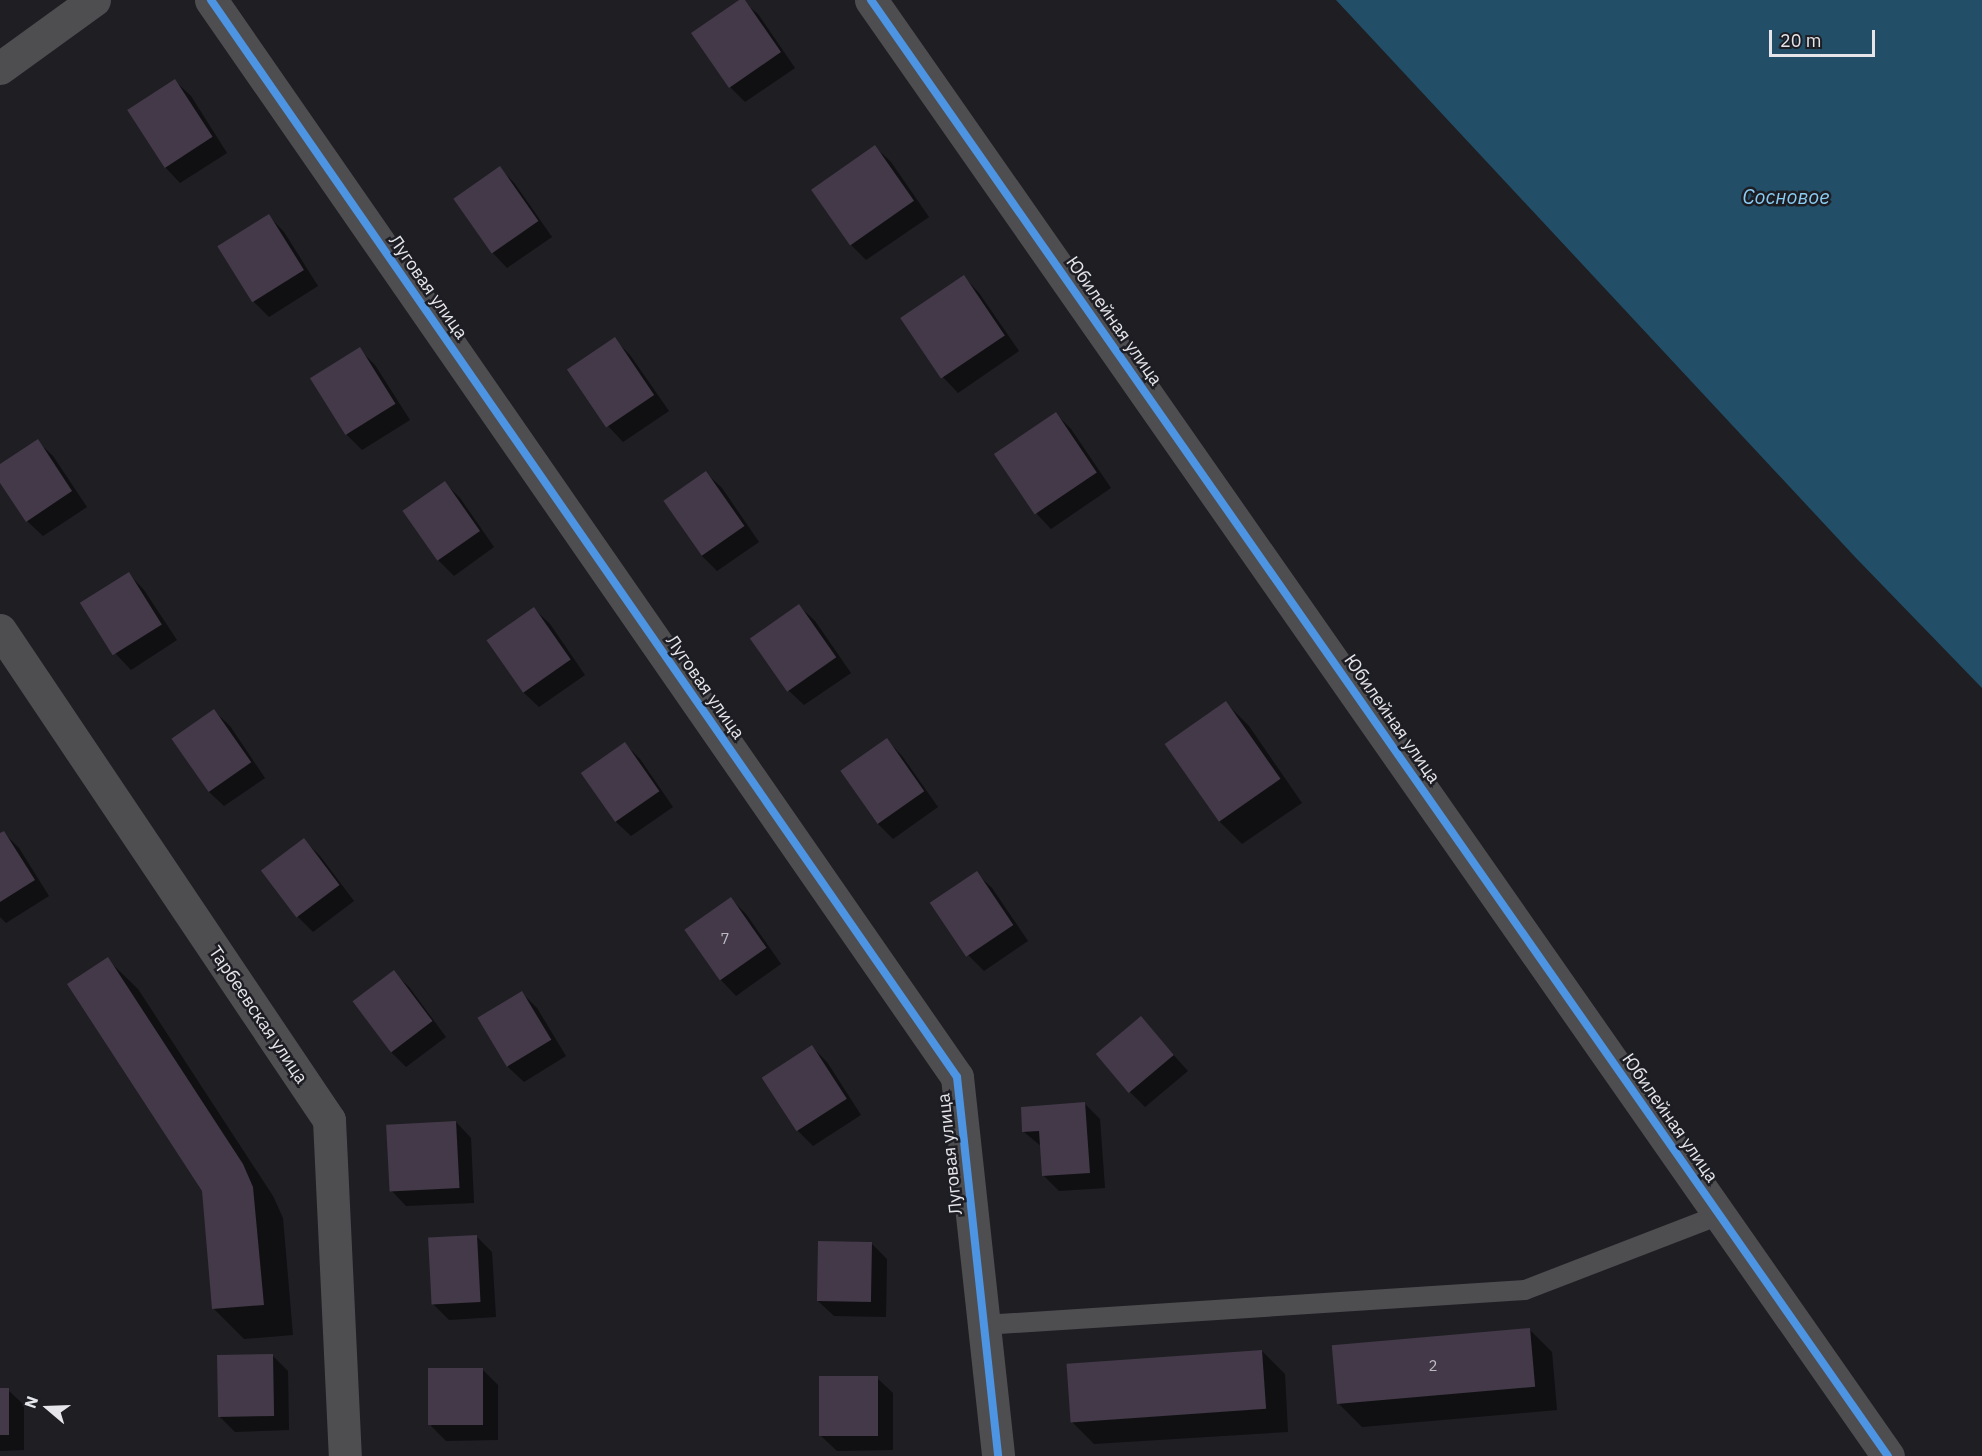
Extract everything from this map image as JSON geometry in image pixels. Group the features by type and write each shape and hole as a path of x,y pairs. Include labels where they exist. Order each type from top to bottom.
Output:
{"street":[{"path":"0,68 94,0"},
{"name":"Луговая улица","path":"211,0 957,1077 998,1456"},
{"name":"Юбилейная улица","path":"871,0 1888,1456"},
{"name":"Тарбеевская улица","path":"0,630 329,1120 345,1456"}],"lane":[{"path":"984,1325 1525,1290 1719,1215"}],"water":[{"name":"Сосновое","path":"1336,0 1982,0 1982,688 1856,558"}],"building":[{"path":"739,0 745,0 781,52 729,88 691,33"},
{"path":"175,79 213,137 165,168 127,110"},
{"path":"875,145 914,201 850,245 811,190"},
{"path":"500,166 538,221 492,254 453,199"},
{"path":"269,214 304,270 252,302 217,246"},
{"path":"964,275 1005,336 941,379 900,318"},
{"path":"615,337 654,395 606,427 567,369"},
{"path":"360,347 396,404 345,435 310,378"},
{"path":"1056,412 1097,473 1035,514 994,454"},
{"path":"38,439 72,491 26,522 0,483 0,464"},
{"path":"706,471 744,526 702,556 663,501"},
{"path":"445,481 480,531 437,561 402,511"},
{"path":"129,572 162,625 113,655 80,603"},
{"path":"799,604 836,657 787,692 750,638"},
{"path":"534,607 571,659 523,693 486,640"},
{"path":"1226,701 1280,779 1219,822 1165,744"},
{"path":"214,709 251,762 209,792 171,739"},
{"path":"887,738 924,791 878,824 840,771"},
{"path":"625,742 659,791 615,822 581,773"},
{"path":"4,831 35,880 0,902 0,833"},
{"path":"304,838 340,885 296,918 261,870"},
{"path":"977,871 1013,925 966,957 930,903"},
{"path":"731,897 767,948 720,980 684,930"},
{"path":"108,957 243,1164 253,1187 264,1305 212,1309 202,1191 67,984"},
{"path":"394,970 433,1021 391,1052 352,1001"},
{"path":"522,991 551,1040 507,1067 477,1018"},
{"path":"1141,1016 1174,1055 1129,1093 1096,1054"},
{"path":"812,1045 847,1099 797,1131 762,1078"},
{"path":"1085,1102 1090,1173 1042,1176 1039,1131 1022,1132 1021,1107"},
{"path":"456,1121 460,1188 390,1192 386,1125"},
{"path":"477,1235 481,1302 432,1304 428,1238"},
{"path":"818,1241 872,1242 871,1302 817,1301"},
{"path":"1530,1328 1535,1387 1337,1404 1332,1345"},
{"path":"1262,1350 1266,1409 1071,1423 1066,1364"},
{"path":"273,1354 274,1416 218,1417 217,1355"},
{"path":"428,1368 483,1368 483,1425 428,1425"},
{"path":"819,1376 878,1376 878,1436 819,1436"},
{"path":"0,1388 9,1388 9,1435 0,1435"}],"cycle path":[{"path":"211,0 957,1077 998,1456"},
{"path":"871,0 1888,1456"}]}
